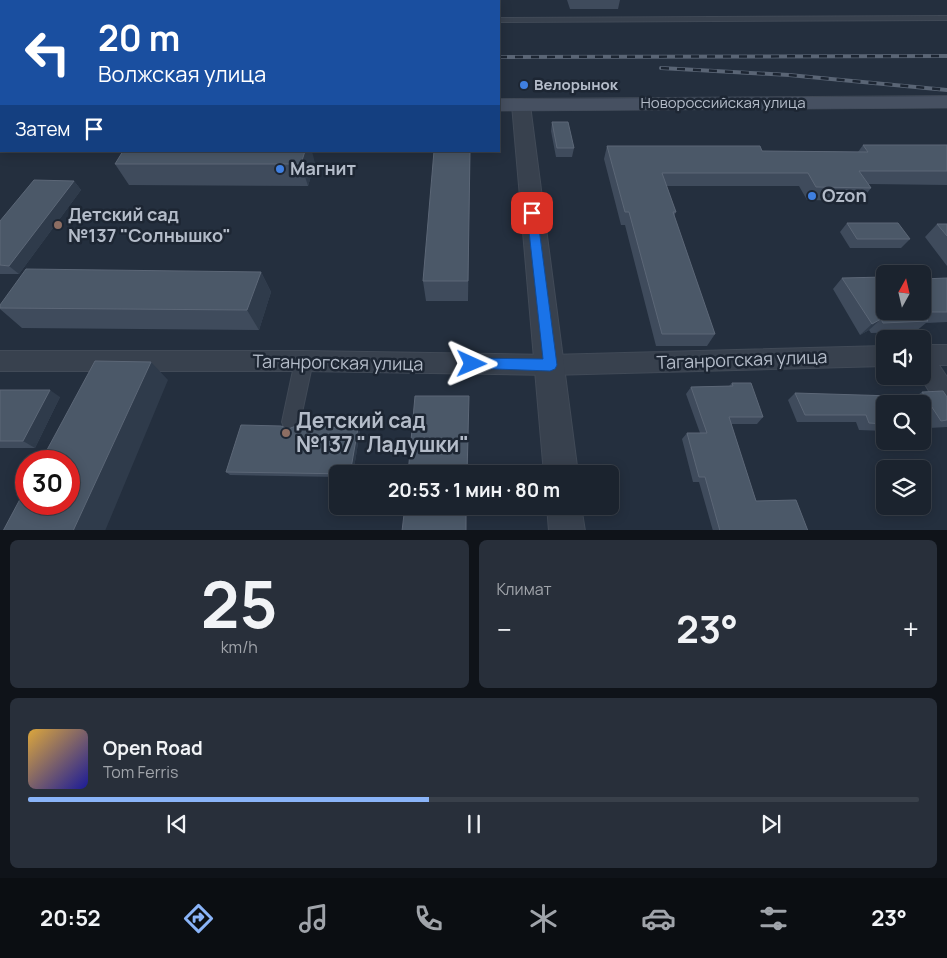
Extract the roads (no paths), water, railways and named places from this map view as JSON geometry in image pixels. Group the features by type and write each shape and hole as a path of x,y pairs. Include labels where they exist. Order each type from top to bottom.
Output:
{"main road":[{"name":"Новороссийская улица","path":"500,105 947,102"}],"street":[{"path":"521,105 560,465"},
{"path":"931,355 947,355"},
{"name":"Таганрогская улица","path":"0,361 304,361 550,365 876,356"},
{"path":"291,422 304,361"},
{"path":"931,374 947,398"},
{"path":"565,515 567,530"}],"lane":[{"path":"500,20 947,18"}],"railway":[{"path":"500,57 947,56"},
{"path":"661,68 789,75 947,90"}],"place":[{"name":"Велорынок","path":"524,85"},
{"name":"Магнит","path":"280,169"},
{"name":"Ozon","path":"812,196"},
{"name":"Детский сад №137 \"Солнышко\"","path":"58,225"},
{"name":"Детский сад №137 \"Ладушки\"","path":"286,433"}]}
